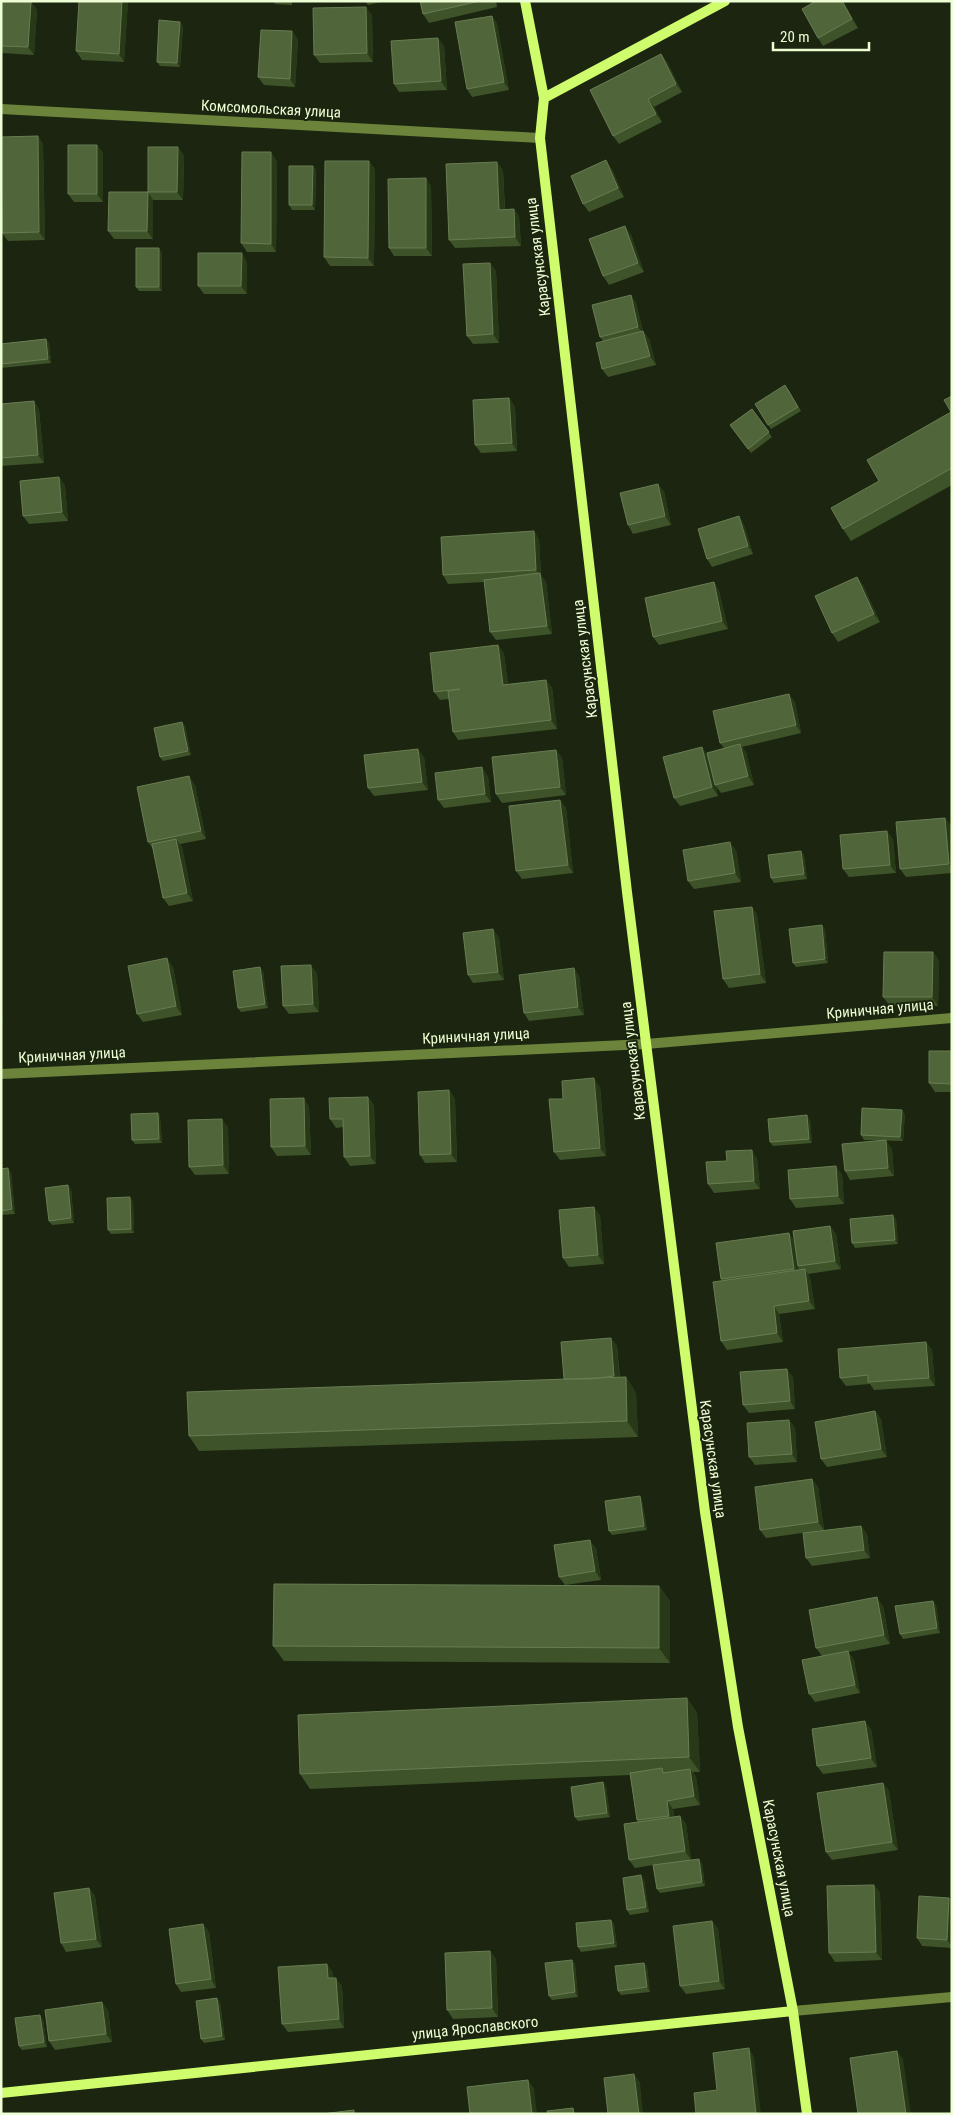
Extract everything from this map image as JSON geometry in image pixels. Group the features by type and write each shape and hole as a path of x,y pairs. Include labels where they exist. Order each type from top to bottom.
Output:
{"street":[{"name":"Карасунская улица","path":"525,1 544,98 540,138 646,1044 705,1512 738,1727 793,2011 807,2114"},
{"path":"544,98 725,1"},
{"name":"Комсомольская улица","path":"1,108 540,138"},
{"name":"Криничная улица","path":"1,1074 646,1044 952,1018"},
{"name":"улица Ярославского","path":"1,2092 793,2011 952,1997"}],"building":[{"path":"1,1 31,2 28,47 1,46"},
{"path":"79,1 122,1 119,54 76,51"},
{"path":"420,1 480,1 423,14"},
{"path":"816,1 842,1 852,19 818,38 802,9"},
{"path":"366,7 367,53 314,55 313,8"},
{"path":"492,16 504,82 467,89 455,22"},
{"path":"159,20 180,22 177,63 157,62"},
{"path":"261,30 292,31 290,79 258,77"},
{"path":"438,38 441,81 394,84 391,41"},
{"path":"661,54 676,84 648,99 656,114 613,136 590,90"},
{"path":"38,136 39,232 2,233 1,137"},
{"path":"68,145 97,145 97,194 68,194"},
{"path":"148,147 178,147 177,192 148,192"},
{"path":"242,152 271,152 271,244 241,243"},
{"path":"606,160 618,188 583,204 571,176"},
{"path":"325,161 369,161 368,258 324,257"},
{"path":"497,162 499,210 514,209 515,237 449,240 446,164"},
{"path":"289,166 313,166 312,205 289,205"},
{"path":"426,178 426,248 389,248 388,179"},
{"path":"109,192 148,192 147,231 108,231"},
{"path":"625,226 638,263 603,276 589,239"},
{"path":"136,248 159,248 159,287 136,287"},
{"path":"198,253 242,253 241,286 198,286"},
{"path":"490,263 493,334 467,336 463,264"},
{"path":"631,295 638,327 600,337 592,305"},
{"path":"643,331 650,356 602,369 596,343"},
{"path":"46,339 48,359 1,364 1,344"},
{"path":"785,385 798,407 768,425 755,404"},
{"path":"952,396 952,468 843,529 831,508 879,481 867,460 951,412 944,400"},
{"path":"509,398 512,443 475,445 473,400"},
{"path":"34,401 38,455 1,458 1,404"},
{"path":"752,409 769,432 748,449 730,425"},
{"path":"59,477 62,512 23,516 20,481"},
{"path":"658,484 665,516 628,525 620,493"},
{"path":"739,516 748,546 707,559 698,529"},
{"path":"534,531 536,570 443,575 441,537"},
{"path":"540,573 547,626 490,632 484,580"},
{"path":"857,577 874,614 832,633 815,596"},
{"path":"714,582 722,621 653,637 645,598"},
{"path":"498,645 503,685 546,680 551,720 453,732 448,691 460,689 434,692 430,653"},
{"path":"789,694 796,725 720,743 713,711"},
{"path":"182,722 188,751 160,757 154,728"},
{"path":"740,744 748,776 715,785 707,753"},
{"path":"702,747 712,787 674,798 663,757"},
{"path":"418,749 422,782 368,788 364,755"},
{"path":"556,750 560,787 496,794 492,757"},
{"path":"482,767 485,794 438,800 435,773"},
{"path":"189,776 201,831 148,842 137,787"},
{"path":"560,800 568,865 516,871 509,806"},
{"path":"945,818 949,864 900,869 896,822"},
{"path":"887,831 890,865 843,869 840,835"},
{"path":"176,839 187,893 163,898 152,844"},
{"path":"730,842 735,873 688,881 683,850"},
{"path":"801,851 804,874 771,878 768,855"},
{"path":"752,907 760,974 723,979 714,911"},
{"path":"822,925 825,959 793,963 789,929"},
{"path":"493,929 498,972 468,975 463,933"},
{"path":"884,952 933,952 932,997 883,997"},
{"path":"167,958 176,1006 137,1014 128,966"},
{"path":"311,965 313,1004 283,1006 281,966"},
{"path":"260,967 265,1004 238,1008 233,971"},
{"path":"574,968 578,1007 524,1013 519,975"},
{"path":"929,1051 952,1051 952,1084 929,1083"},
{"path":"594,1078 600,1148 554,1152 549,1099 563,1099 562,1081"},
{"path":"449,1090 451,1154 420,1155 418,1092"},
{"path":"368,1097 370,1156 344,1157 343,1119 330,1119 329,1098"},
{"path":"304,1098 305,1146 271,1147 270,1099"},
{"path":"862,1108 902,1110 900,1137 861,1135"},
{"path":"158,1113 159,1139 132,1140 131,1114"},
{"path":"807,1115 809,1139 770,1142 768,1119"},
{"path":"222,1119 223,1165 189,1167 188,1120"},
{"path":"886,1140 888,1168 845,1171 842,1144"},
{"path":"752,1150 754,1181 708,1184 706,1162 727,1161 726,1151"},
{"path":"836,1166 838,1196 790,1199 788,1170"},
{"path":"8,1168 12,1209 1,1211 1,1169"},
{"path":"68,1185 71,1218 49,1221 45,1188"},
{"path":"130,1197 131,1229 108,1230 107,1198"},
{"path":"594,1207 598,1255 563,1258 559,1210"},
{"path":"893,1215 895,1240 852,1243 850,1219"},
{"path":"830,1226 835,1261 798,1266 793,1231"},
{"path":"789,1233 794,1269 721,1279 716,1243"},
{"path":"805,1269 809,1301 774,1306 777,1333 721,1341 713,1282"},
{"path":"611,1338 614,1376 590,1379 564,1379 561,1342"},
{"path":"926,1342 929,1378 868,1382 868,1375 840,1378 838,1349"},
{"path":"787,1369 790,1401 743,1405 740,1372"},
{"path":"626,1377 627,1421 189,1436 187,1392"},
{"path":"875,1411 881,1449 821,1459 815,1422"},
{"path":"789,1420 792,1454 749,1457 747,1423"},
{"path":"812,1479 818,1522 760,1530 755,1487"},
{"path":"640,1496 644,1526 609,1531 605,1501"},
{"path":"861,1526 864,1550 806,1558 803,1533"},
{"path":"590,1540 595,1571 559,1577 554,1545"},
{"path":"274,1584 659,1586 659,1648 273,1646"},
{"path":"877,1597 884,1635 816,1648 809,1610"},
{"path":"933,1601 937,1628 900,1634 895,1606"},
{"path":"848,1651 855,1685 809,1694 802,1660"},
{"path":"687,1698 689,1757 300,1774 298,1715"},
{"path":"865,1721 871,1758 817,1766 812,1729"},
{"path":"662,1768 663,1773 690,1769 694,1796 667,1801 669,1816 637,1820 630,1773"},
{"path":"603,1782 607,1813 575,1817 571,1787"},
{"path":"883,1783 892,1842 826,1852 817,1793"},
{"path":"680,1816 685,1851 629,1860 624,1824"},
{"path":"699,1859 702,1882 657,1889 653,1865"},
{"path":"641,1875 646,1907 627,1910 623,1878"},
{"path":"874,1885 876,1952 829,1953 827,1886"},
{"path":"89,1888 96,1939 61,1943 54,1893"},
{"path":"919,1896 949,1898 947,1940 917,1938"},
{"path":"611,1920 614,1943 578,1947 576,1923"},
{"path":"712,1921 719,1981 680,1986 673,1926"},
{"path":"203,1924 211,1979 176,1984 169,1929"},
{"path":"490,1951 492,2008 447,2010 445,1953"},
{"path":"572,1960 575,1992 549,1996 545,1963"},
{"path":"644,1963 647,1987 618,1991 615,1966"},
{"path":"327,1964 328,1978 336,1978 339,2019 282,2024 278,1967"},
{"path":"217,1998 222,2036 201,2039 196,2001"},
{"path":"102,2002 106,2034 49,2041 45,2010"},
{"path":"40,2015 44,2042 19,2046 15,2018"},
{"path":"749,2048 756,2114 696,2114 694,2093 717,2090 713,2053"},
{"path":"897,2051 906,2114 858,2114 850,2058"},
{"path":"634,2074 639,2114 608,2114 604,2078"},
{"path":"528,2080 532,2114 470,2114 467,2087"},
{"path":"573,2108 574,2114 548,2114 547,2111"},
{"path":"354,2110 354,2114 322,2114"}]}
